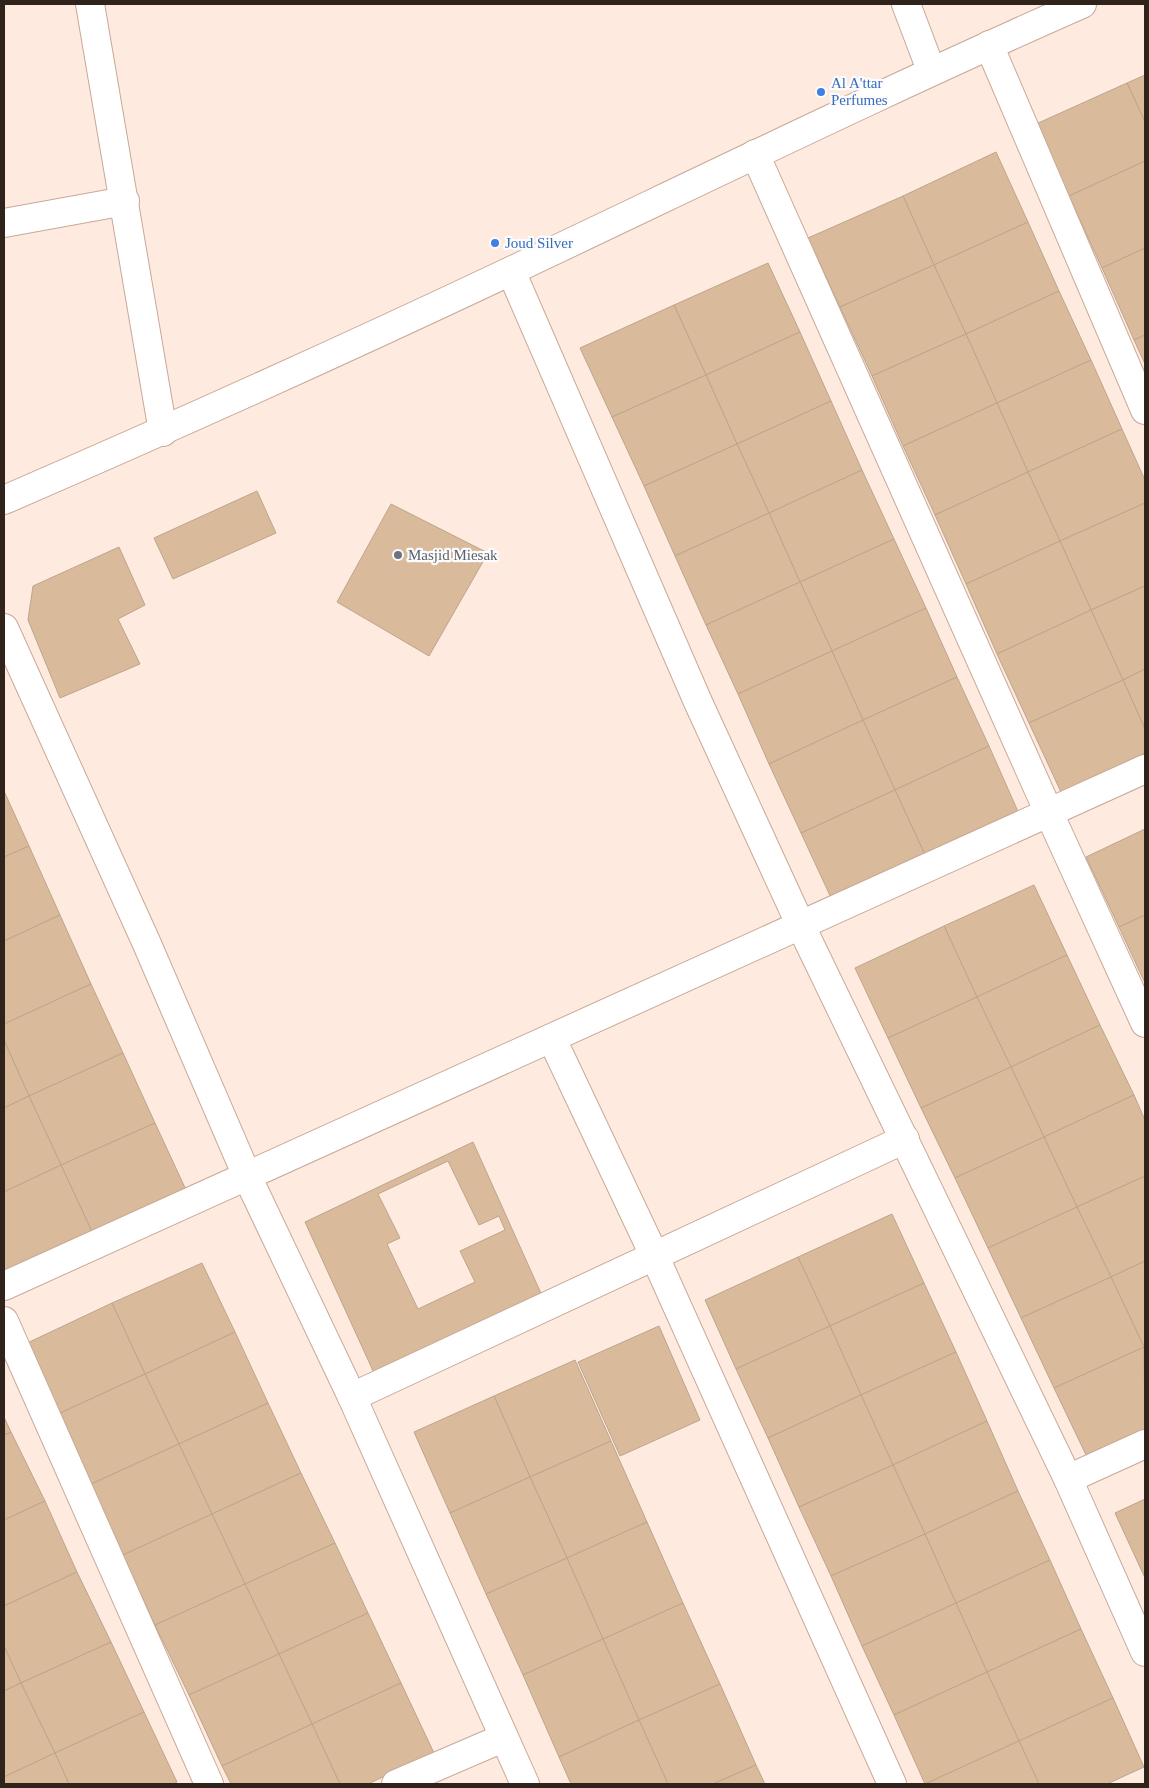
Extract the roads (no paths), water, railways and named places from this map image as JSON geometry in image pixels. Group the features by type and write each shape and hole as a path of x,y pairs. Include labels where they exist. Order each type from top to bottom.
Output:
{"street":[{"path":"90,4 163,432"},
{"path":"906,4 931,70"},
{"path":"4,500 163,432 512,271 931,70 1082,4"},
{"path":"988,45 1145,410"},
{"path":"755,154 1049,814 1145,1023"},
{"path":"4,224 125,201"},
{"path":"512,271 698,702 802,926 1068,1479 1145,1652"},
{"path":"4,628 147,944 247,1176 352,1397 525,1784"},
{"path":"4,1286 1145,769"},
{"path":"552,1039 655,1257 892,1784"},
{"path":"352,1397 905,1139"},
{"path":"4,1321 209,1784"},
{"path":"1068,1479 1145,1444"},
{"path":"396,1784 504,1738"}],"place":[{"name":"Al A'ttar Perfumes","path":"821,92"},
{"name":"Joud Silver","path":"495,243"},
{"name":"Masjid Miesak","path":"398,555"}]}
